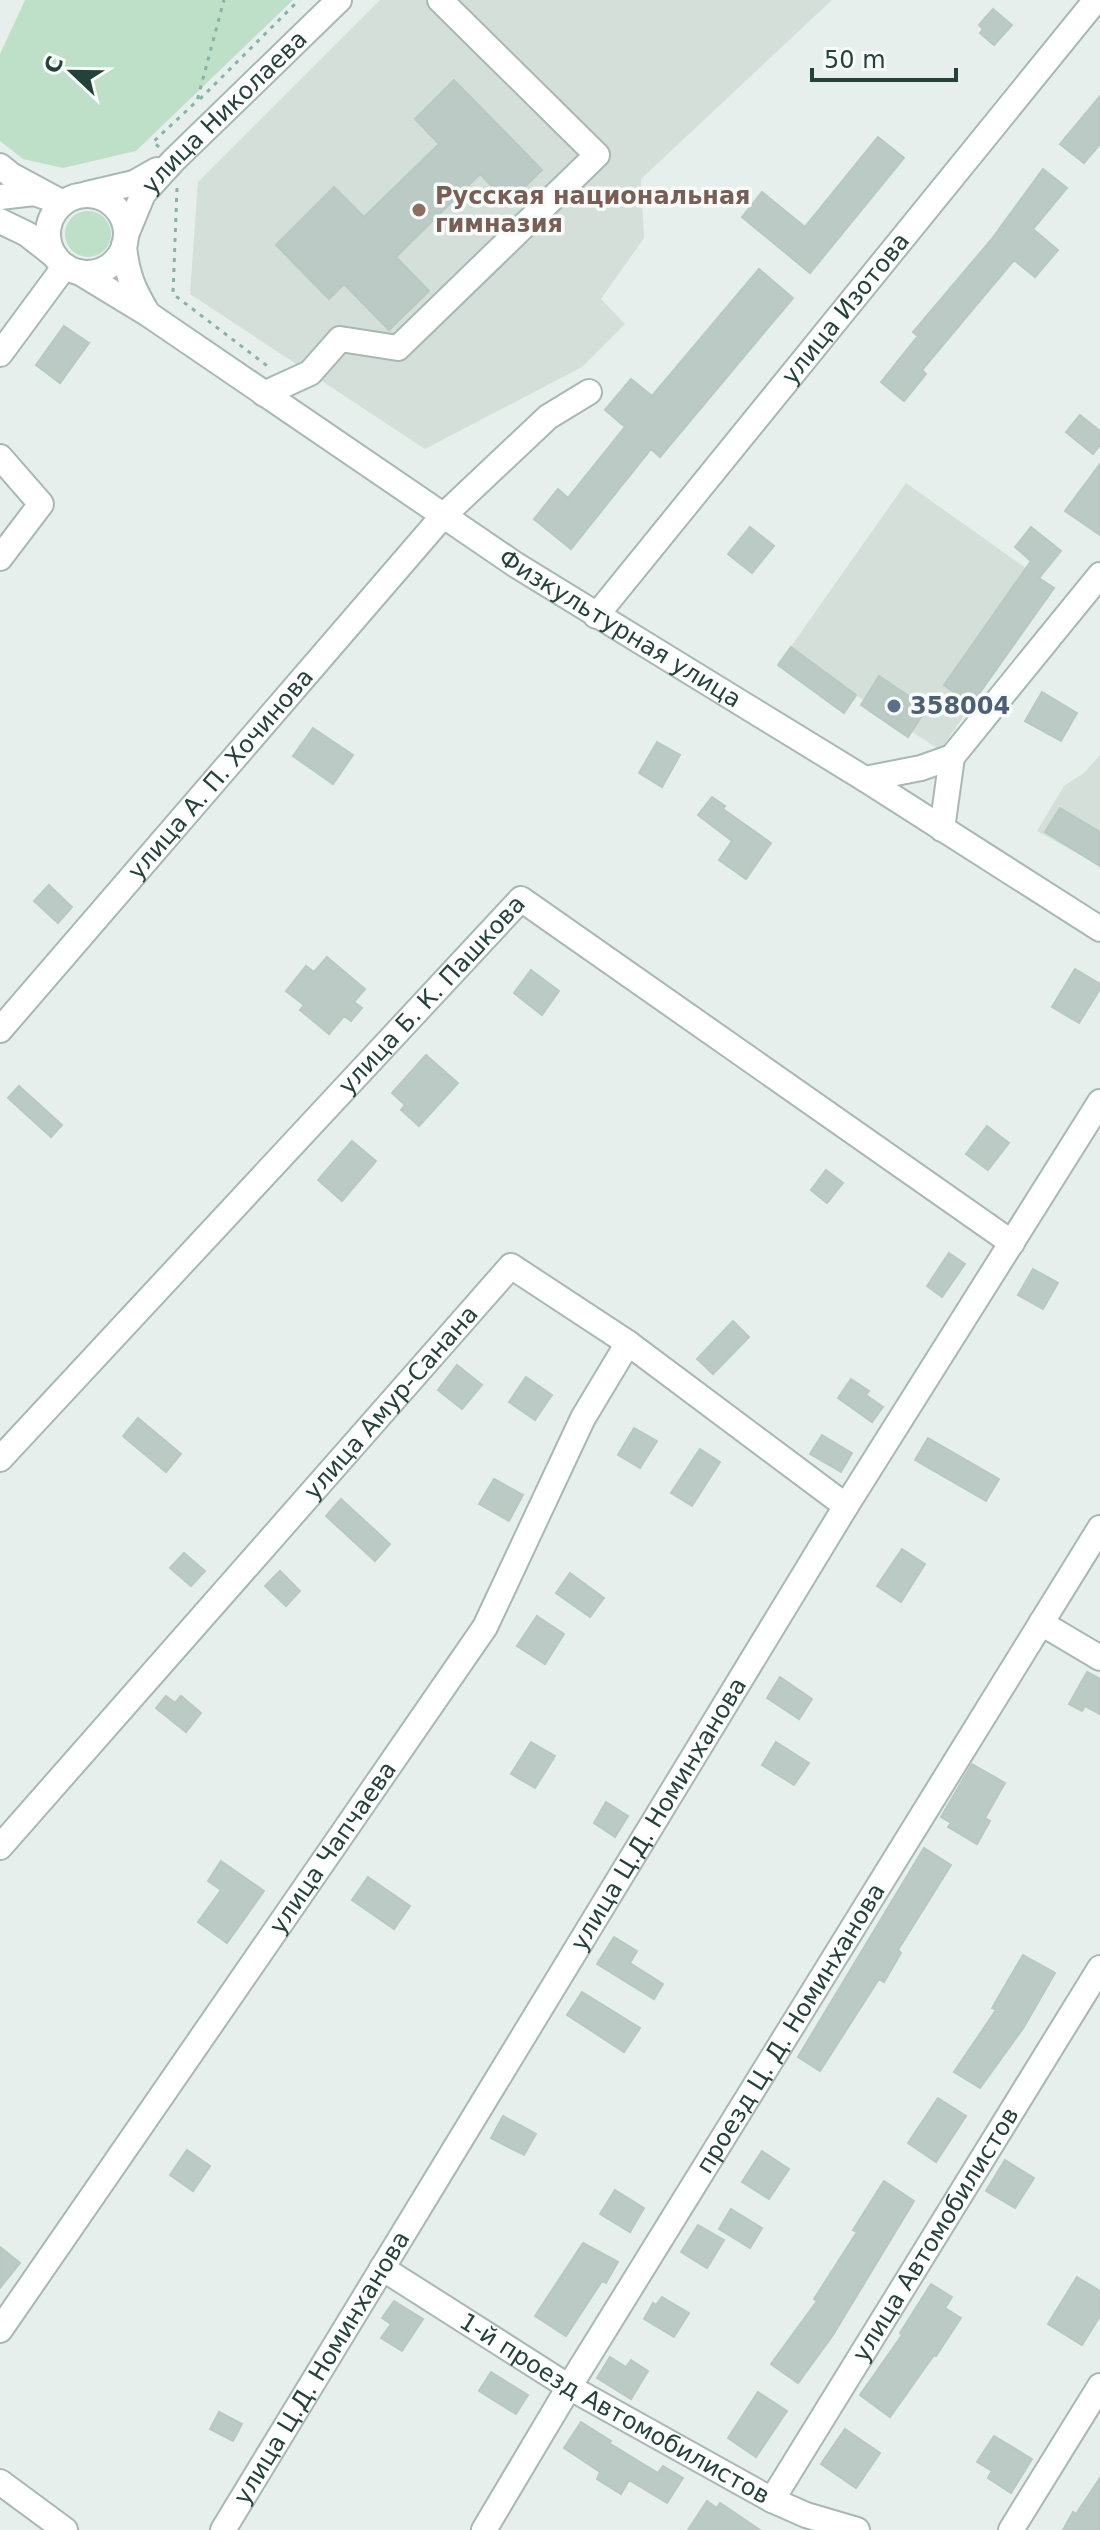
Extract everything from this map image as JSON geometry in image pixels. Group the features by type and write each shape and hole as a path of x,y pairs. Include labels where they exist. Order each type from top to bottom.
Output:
{"street":[{"name":"улица Николаева","path":"125,240 143,194 339,0"},
{"path":"264,394 310,373 340,339 398,348 597,155 440,0"},
{"name":"улица Изотова","path":"596,616 1096,0"},
{"path":"0,197 34,193 73,199 134,183 173,161"},
{"name":"Физкультурная улица","path":"0,166 11,175 73,199 96,196 118,210 124,222 126,270 148,314"},
{"path":"73,199 50,222 48,234 66,265 90,273 111,264 125,240"},
{"name":"Физкультурная улица","path":"0,221 27,234 66,265 148,314 442,517 596,616 865,779 1100,929"},
{"path":"0,354 66,265"},
{"name":"улица А. П. Хочинова","path":"0,1030 442,517 548,417 589,392"},
{"path":"0,457 41,504 0,558"},
{"path":"942,829 952,757 1100,575"},
{"path":"865,779 921,768 952,757"},
{"name":"улица Б. К. Пашкова","path":"0,1459 521,899 1012,1243"},
{"name":"улица Ц.Д. Номинханова","path":"223,2530 846,1506 1100,1102"},
{"name":"улица Амур-Санана","path":"3,1837 511,1266 628,1343 846,1506"},
{"name":"улица Чапчаева","path":"0,2330 485,1627 583,1418 628,1343"},
{"name":"проезд Ц. Д. Номинханова","path":"484,2530 569,2387 1100,1528"},
{"path":"1041,1623 1100,1658"},
{"name":"улица Автомобилистов","path":"772,2500 1100,1968"},
{"name":"1-й проезд Автомобилистов","path":"382,2268 569,2387 772,2500 804,2522 857,2530"},
{"path":"1011,2530 1100,2386"},
{"path":"0,2482 65,2530"}],"path":[{"path":"197,101 224,0"},
{"path":"289,382 173,294 177,177 173,161 153,142 299,0"}],"shaded area":[{"name":"Русская национальная гимназия","path":"380,0 832,0 641,179 644,238 601,299 625,324 582,367 425,449 190,294 198,182"},
{"path":"906,483 1054,588 940,750 857,696 844,713 778,665"},
{"path":"1100,755 1100,866 1037,831 1064,786 1085,772"}],"green space":[{"path":"25,0 293,0 136,151 63,168 23,159 0,141 0,54"},
{"path":"88,211 104,218 111,234 104,250 88,257 72,250 65,234 72,218"}],"building":[{"path":"993,9 1012,25 994,45 980,33 983,29 979,25"},
{"path":"454,80 542,170 508,203 480,174 396,257 429,291 389,330 344,284 329,299 276,245 334,187 364,217 439,144 415,119"},
{"path":"1100,96 1100,144 1084,163 1060,144"},
{"path":"878,137 904,158 810,273 742,217 762,192 805,227"},
{"path":"1043,169 1067,188 1033,229 1058,250 1035,277 1014,260 922,370 926,374 904,401 881,382 918,336 913,332 991,240"},
{"path":"759,269 793,298 660,457 651,449 571,549 534,519 558,489 568,498 625,427 605,410 631,379 652,396"},
{"path":"64,326 89,343 60,383 36,365"},
{"path":"1080,415 1100,431 1100,445 1093,454 1066,432"},
{"path":"1100,464 1100,535 1065,511"},
{"path":"750,527 774,546 752,573 728,554"},
{"path":"1031,527 1061,551 1039,578 1054,588 971,705 944,685 1031,561 1015,547"},
{"path":"791,647 856,695 844,713 778,665"},
{"name":"358004","path":"879,676 927,708 908,737 861,705"},
{"path":"1042,692 1077,713 1061,741 1025,721"},
{"path":"313,728 353,755 333,784 293,756"},
{"path":"657,742 680,755 662,787 639,773"},
{"path":"712,797 725,806 723,809 771,843 746,879 719,860 732,841 698,815"},
{"path":"1060,808 1100,832 1100,866 1045,832"},
{"path":"49,885 72,907 58,923 34,901"},
{"path":"327,957 365,989 354,1002 362,1008 351,1021 344,1016 329,1034 300,1010 304,1005 286,991 306,966 314,972"},
{"path":"1075,969 1100,984 1079,1023 1052,1007"},
{"path":"531,970 559,991 542,1015 514,993"},
{"path":"426,1055 458,1083 419,1126 401,1110 405,1105 392,1093"},
{"path":"19,1086 62,1125 51,1137 8,1098"},
{"path":"987,1126 1009,1143 988,1170 966,1154"},
{"path":"352,1141 376,1161 342,1201 318,1180"},
{"path":"826,1170 843,1183 827,1203 811,1190"},
{"path":"949,1253 965,1264 942,1297 927,1286"},
{"path":"1033,1269 1058,1283 1043,1309 1018,1295"},
{"path":"733,1321 749,1337 713,1374 697,1359"},
{"path":"457,1365 482,1385 462,1409 438,1390"},
{"path":"526,1377 552,1395 535,1420 509,1402"},
{"path":"851,1379 869,1391 866,1395 883,1407 872,1422 838,1398"},
{"path":"138,1418 181,1454 166,1472 123,1436"},
{"path":"634,1428 657,1441 640,1468 618,1455"},
{"path":"822,1435 852,1453 841,1472 810,1454"},
{"path":"928,1438 999,1479 986,1501 915,1460"},
{"path":"700,1449 720,1462 692,1506 671,1493"},
{"path":"494,1479 523,1495 509,1521 479,1504"},
{"path":"341,1499 390,1544 375,1561 326,1516"},
{"path":"902,1549 925,1564 901,1602 877,1586"},
{"path":"184,1553 205,1571 191,1586 170,1568"},
{"path":"280,1571 300,1591 286,1606 265,1586"},
{"path":"570,1573 604,1598 590,1617 556,1593"},
{"path":"537,1616 564,1634 545,1664 517,1646"},
{"path":"1087,1672 1100,1679 1100,1714 1085,1706 1082,1711 1069,1704"},
{"path":"780,1677 812,1699 799,1719 767,1698"},
{"path":"166,1696 175,1703 181,1696 201,1713 186,1732 156,1708"},
{"path":"531,1742 555,1756 535,1788 511,1774"},
{"path":"776,1742 809,1763 794,1785 762,1765"},
{"path":"972,1764 1005,1783 985,1818 990,1821 977,1844 948,1827 951,1823 941,1817"},
{"path":"606,1802 628,1816 615,1837 594,1823"},
{"path":"924,1848 951,1865 898,1950 901,1953 884,1982 879,1979 820,2071 798,2057"},
{"path":"221,1861 264,1891 227,1943 198,1922 221,1890 208,1881"},
{"path":"368,1877 410,1906 394,1929 352,1900"},
{"path":"614,1937 637,1951 630,1963 663,1984 654,1999 597,1964"},
{"path":"1023,1955 1055,1973 1024,2027 980,2088 954,2072 996,2010 992,2008"},
{"path":"582,1992 640,2028 624,2052 567,2015"},
{"path":"938,2098 966,2116 936,2162 908,2143"},
{"path":"503,2116 536,2134 524,2155 491,2138"},
{"path":"187,2150 210,2166 193,2191 170,2175"},
{"path":"762,2151 789,2169 769,2199 742,2182"},
{"path":"1005,2160 1034,2178 1015,2208 986,2191"},
{"path":"884,2181 914,2201 833,2335 798,2383 771,2364 817,2301 814,2299 857,2232 853,2230"},
{"path":"615,2190 644,2208 630,2232 600,2214"},
{"path":"731,2209 762,2228 750,2248 719,2229"},
{"path":"698,2225 724,2240 707,2268 681,2252"},
{"path":"583,2243 618,2262 566,2336 535,2316"},
{"path":"0,2247 20,2263 0,2288"},
{"path":"1077,2277 1100,2291 1100,2316 1082,2345 1048,2324"},
{"path":"931,2284 952,2297 945,2308 961,2318 890,2417 860,2395 902,2335 900,2333"},
{"path":"662,2297 689,2313 674,2337 644,2319 653,2303 656,2305"},
{"path":"394,2301 423,2319 402,2351 381,2338 391,2324 382,2318"},
{"path":"610,2357 626,2367 631,2360 648,2371 631,2399 597,2378"},
{"path":"491,2372 528,2395 516,2414 479,2391"},
{"path":"758,2392 787,2411 756,2457 728,2438"},
{"path":"219,2412 242,2424 233,2441 210,2429"},
{"path":"581,2422 658,2473 663,2466 683,2478 667,2503 629,2480 621,2494 597,2479 600,2472 564,2448"},
{"path":"845,2429 880,2453 856,2488 821,2464"},
{"path":"994,2436 1032,2459 1011,2493 988,2478 992,2471 977,2462"},
{"path":"1100,2478 1100,2530 1063,2530 1073,2512 1076,2514"},
{"path":"707,2501 717,2508 720,2503 760,2530 688,2530"}],"place":[{"name":"Русская национальная гимназия","path":"419,210"},
{"name":"358004","path":"894,706"}]}
